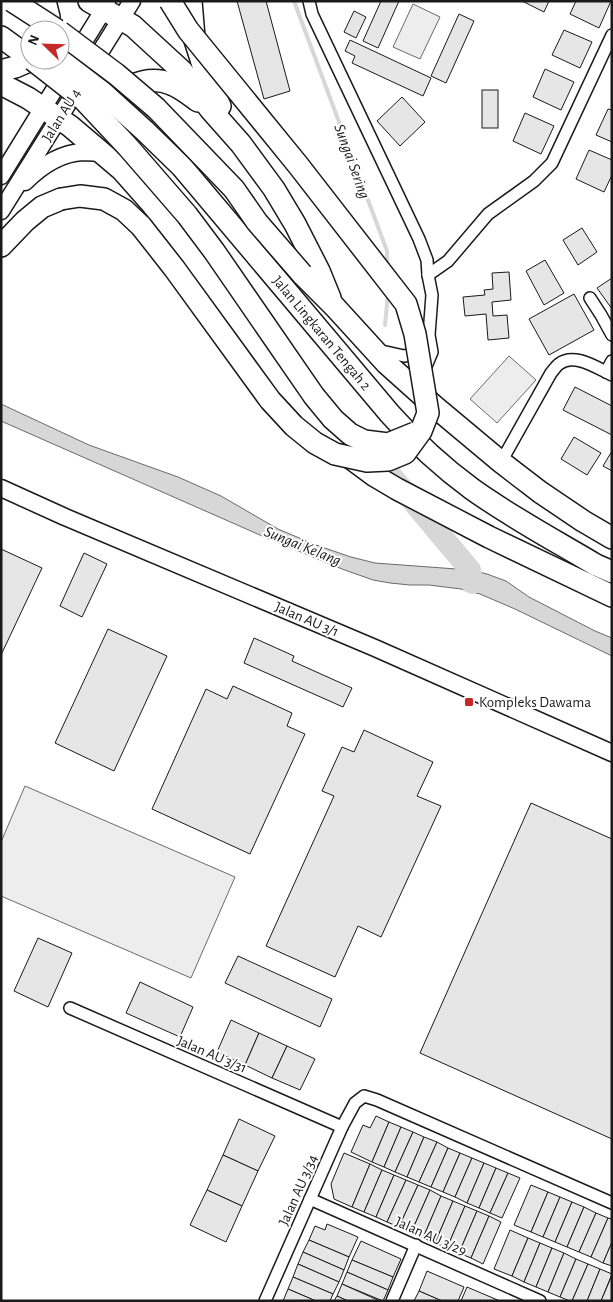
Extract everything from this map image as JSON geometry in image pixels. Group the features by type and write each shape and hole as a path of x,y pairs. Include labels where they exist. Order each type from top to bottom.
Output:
{"highway":[{"name":"Jalan Lingkaran Tengah 2","path":"12,1 42,20"},
{"path":"45,1 49,20"},
{"path":"1,246 25,221 42,207 61,199 80,196 104,199 124,210 141,226 270,400 294,426 315,442 335,454 343,456 366,461 388,460 405,453 421,431 428,413 415,334 406,304 327,201 194,37 170,1"},
{"path":"191,1 194,37 208,81 241,144"},
{"path":"110,6 182,71 210,109 241,144 274,189 295,224 334,306"},
{"path":"1,22 20,33"},
{"path":"1,36 20,51"},
{"name":"Jalan Lingkaran Tengah 2","path":"70,39 116,74 156,108 234,189 257,222 302,274 386,362 434,406 501,462 540,492 612,538"},
{"path":"1,70 20,65"},
{"name":"Jalan Lingkaran Tengah 2","path":"70,68 102,92 182,167 390,414 418,444 472,488 499,507 596,565 612,572"},
{"path":"45,70 84,100 182,209 214,251 314,396 333,419 350,434 364,441 388,444 421,431"},
{"path":"122,170 106,131 108,113 123,91 142,82 162,81 172,84 210,109"},
{"path":"1,84 51,113 122,170 177,236 266,364 328,440 375,476 397,489 489,537 612,596"}],"main road":[{"name":"Jalan AU 4","path":"5,205 51,113 110,6"},
{"name":"Jalan AU 4","path":"1,176 51,113"},
{"path":"5,205 30,177 60,156 84,152 103,153"},
{"name":"Jalan AU 3/1","path":"1,488 375,648 612,753"}],"street":[{"path":"309,1 312,14 419,239 427,260 432,295 429,335 432,352 424,369 434,406"},
{"path":"428,275 448,261 488,214 534,181 552,163 612,35"},
{"path":"590,298 612,335"},
{"path":"375,350 404,356 410,355 429,335"},
{"path":"501,462 551,373 559,363 571,359 584,362 609,374 612,361"},
{"name":"Jalan AU 3/31","path":"70,1008 342,1127"},
{"name":"Jalan AU 3/34","path":"265,1301 342,1127 355,1103 364,1096 612,1203"},
{"name":"Jalan AU 3/29","path":"310,1199 416,1245 521,1297 540,1301"},
{"path":"392,1301 416,1245"}],"shaded area":[{"path":"413,4 440,17 420,59 393,47"},
{"path":"509,356 536,380 497,423 470,399"},
{"path":"25,786 235,877 191,978 1,896 1,842"}],"water":[{"name":"Sungai Kelang","path":"1,404 89,445 178,477 221,496 278,529 316,545 375,563 470,570 506,581 529,597 612,638 612,656 480,594 461,589 373,580 269,539 1,421"}],"building":[{"path":"237,1 266,1 290,91 264,99"},
{"path":"381,1 399,1 378,48 363,41"},
{"path":"522,1 549,1 544,12"},
{"path":"576,1 611,1 599,28 570,14"},
{"path":"354,11 366,17 356,38 344,32"},
{"path":"459,14 474,21 446,83 431,76"},
{"path":"564,30 592,42 580,68 552,55"},
{"path":"350,40 431,78 423,96 352,63 355,56 345,51"},
{"path":"545,69 574,82 561,110 533,97"},
{"path":"482,90 498,90 498,128 482,128"},
{"path":"402,97 425,122 400,146 377,121"},
{"path":"608,109 612,110 612,142 596,135"},
{"path":"525,113 554,126 541,154 513,141"},
{"path":"589,150 612,160 612,175 604,192 576,179"},
{"path":"582,228 597,252 578,265 563,240"},
{"path":"545,260 564,293 544,305 526,271"},
{"path":"509,272 511,300 492,302 493,316 507,315 509,338 488,340 486,314 465,316 463,297 485,295 484,290 493,289 492,273"},
{"path":"612,278 612,309 597,288"},
{"path":"574,294 594,330 549,355 529,319"},
{"path":"575,387 612,406 612,435 563,410"},
{"path":"574,437 601,453 587,475 561,459"},
{"path":"612,451 612,471 603,466"},
{"path":"1,549 42,568 1,655"},
{"path":"84,553 107,564 82,617 60,606"},
{"path":"108,629 167,656 114,771 55,743"},
{"path":"254,638 294,656 292,661 352,688 343,707 244,663"},
{"path":"233,686 292,713 287,726 305,734 250,854 152,809 206,689 227,699"},
{"path":"364,730 433,762 417,796 441,806 381,937 358,926 335,977 266,946 334,796 322,791 342,747 354,752"},
{"path":"531,803 612,839 612,1139 420,1053"},
{"path":"38,938 72,953 48,1007 14,991"},
{"path":"238,956 332,999 320,1027 225,983"},
{"path":"140,982 193,1007 180,1037 126,1013"},
{"path":"231,1020 259,1033 245,1065 217,1052"},
{"path":"259,1033 287,1046 272,1078 245,1065"},
{"path":"287,1046 315,1059 300,1090 272,1078"},
{"path":"376,1116 389,1122 372,1162 351,1152 363,1125 370,1128"},
{"path":"239,1119 275,1136 258,1171 223,1155"},
{"path":"389,1122 401,1127 384,1167 372,1162"},
{"path":"401,1127 413,1132 395,1172 384,1167"},
{"path":"413,1132 424,1137 407,1177 395,1172"},
{"path":"424,1137 437,1142 419,1182 407,1177"},
{"path":"437,1142 448,1148 431,1187 419,1182"},
{"path":"448,1148 460,1153 443,1192 431,1187"},
{"path":"344,1153 370,1164 352,1207 334,1199 331,1184"},
{"path":"460,1153 472,1158 455,1197 443,1192"},
{"path":"223,1155 258,1171 242,1206 207,1190"},
{"path":"472,1158 484,1163 467,1203 455,1197"},
{"path":"484,1163 496,1168 479,1208 467,1203"},
{"path":"370,1164 382,1170 364,1212 352,1207"},
{"path":"496,1168 508,1173 490,1213 479,1208"},
{"path":"382,1170 394,1175 376,1217 364,1212"},
{"path":"508,1173 520,1178 502,1218 490,1213"},
{"path":"394,1175 406,1180 387,1222 376,1217"},
{"path":"406,1180 418,1185 399,1227 387,1222"},
{"path":"418,1185 430,1190 411,1233 399,1227"},
{"path":"531,1185 548,1192 531,1232 514,1225"},
{"path":"207,1190 242,1206 226,1242 190,1225"},
{"path":"430,1190 441,1196 423,1238 411,1233"},
{"path":"548,1192 560,1197 543,1237 531,1232"},
{"path":"441,1196 453,1201 435,1243 423,1238"},
{"path":"560,1197 572,1202 555,1242 543,1237"},
{"path":"453,1201 465,1206 447,1248 435,1243"},
{"path":"572,1202 584,1207 567,1247 555,1242"},
{"path":"465,1206 477,1211 459,1253 447,1248"},
{"path":"584,1207 596,1213 579,1252 567,1247"},
{"path":"477,1211 489,1216 471,1258 459,1253"},
{"path":"596,1213 608,1218 591,1257 579,1252"},
{"path":"489,1216 501,1222 483,1264 471,1258"},
{"path":"608,1218 612,1219 612,1242 603,1263 591,1257"},
{"path":"327,1224 358,1237 349,1257 309,1240 315,1226 325,1230"},
{"path":"510,1230 528,1238 512,1276 494,1269"},
{"path":"528,1238 540,1243 524,1282 512,1276"},
{"path":"309,1240 349,1257 344,1270 303,1252"},
{"path":"361,1241 401,1259 393,1277 352,1260"},
{"path":"612,1242 612,1266 603,1263"},
{"path":"540,1243 552,1248 536,1287 524,1282"},
{"path":"552,1248 564,1253 548,1292 536,1287"},
{"path":"303,1252 344,1270 339,1282 298,1264"},
{"path":"564,1253 576,1259 560,1297 548,1292"},
{"path":"576,1259 588,1264 572,1301 570,1301 560,1297"},
{"path":"352,1260 393,1277 388,1290 347,1272"},
{"path":"298,1264 339,1282 333,1294 293,1277"},
{"path":"588,1264 600,1269 587,1301 572,1301"},
{"path":"600,1269 612,1274 601,1301 587,1301"},
{"path":"427,1271 464,1287 458,1301 442,1301 419,1291"},
{"path":"347,1272 388,1290 383,1301 342,1284"},
{"path":"612,1275 612,1301 601,1301"},
{"path":"293,1277 333,1294 330,1301 316,1301 288,1289"},
{"path":"342,1284 380,1301 348,1301 337,1296"},
{"path":"467,1287 500,1301 461,1301"},
{"path":"288,1289 316,1301 283,1301"},
{"path":"419,1291 442,1301 414,1301"},
{"path":"337,1296 348,1301 334,1301"}],"waterway":[{"name":"Sungai Sering","path":"294,1 387,251 387,267"},
{"name":"Sungai Sering","path":"385,325 388,294"},
{"name":"Sungai Sering","path":"372,445 374,455 470,570 472,583"}],"place":[{"name":"Kompleks Dawama","path":"469,702"}]}
